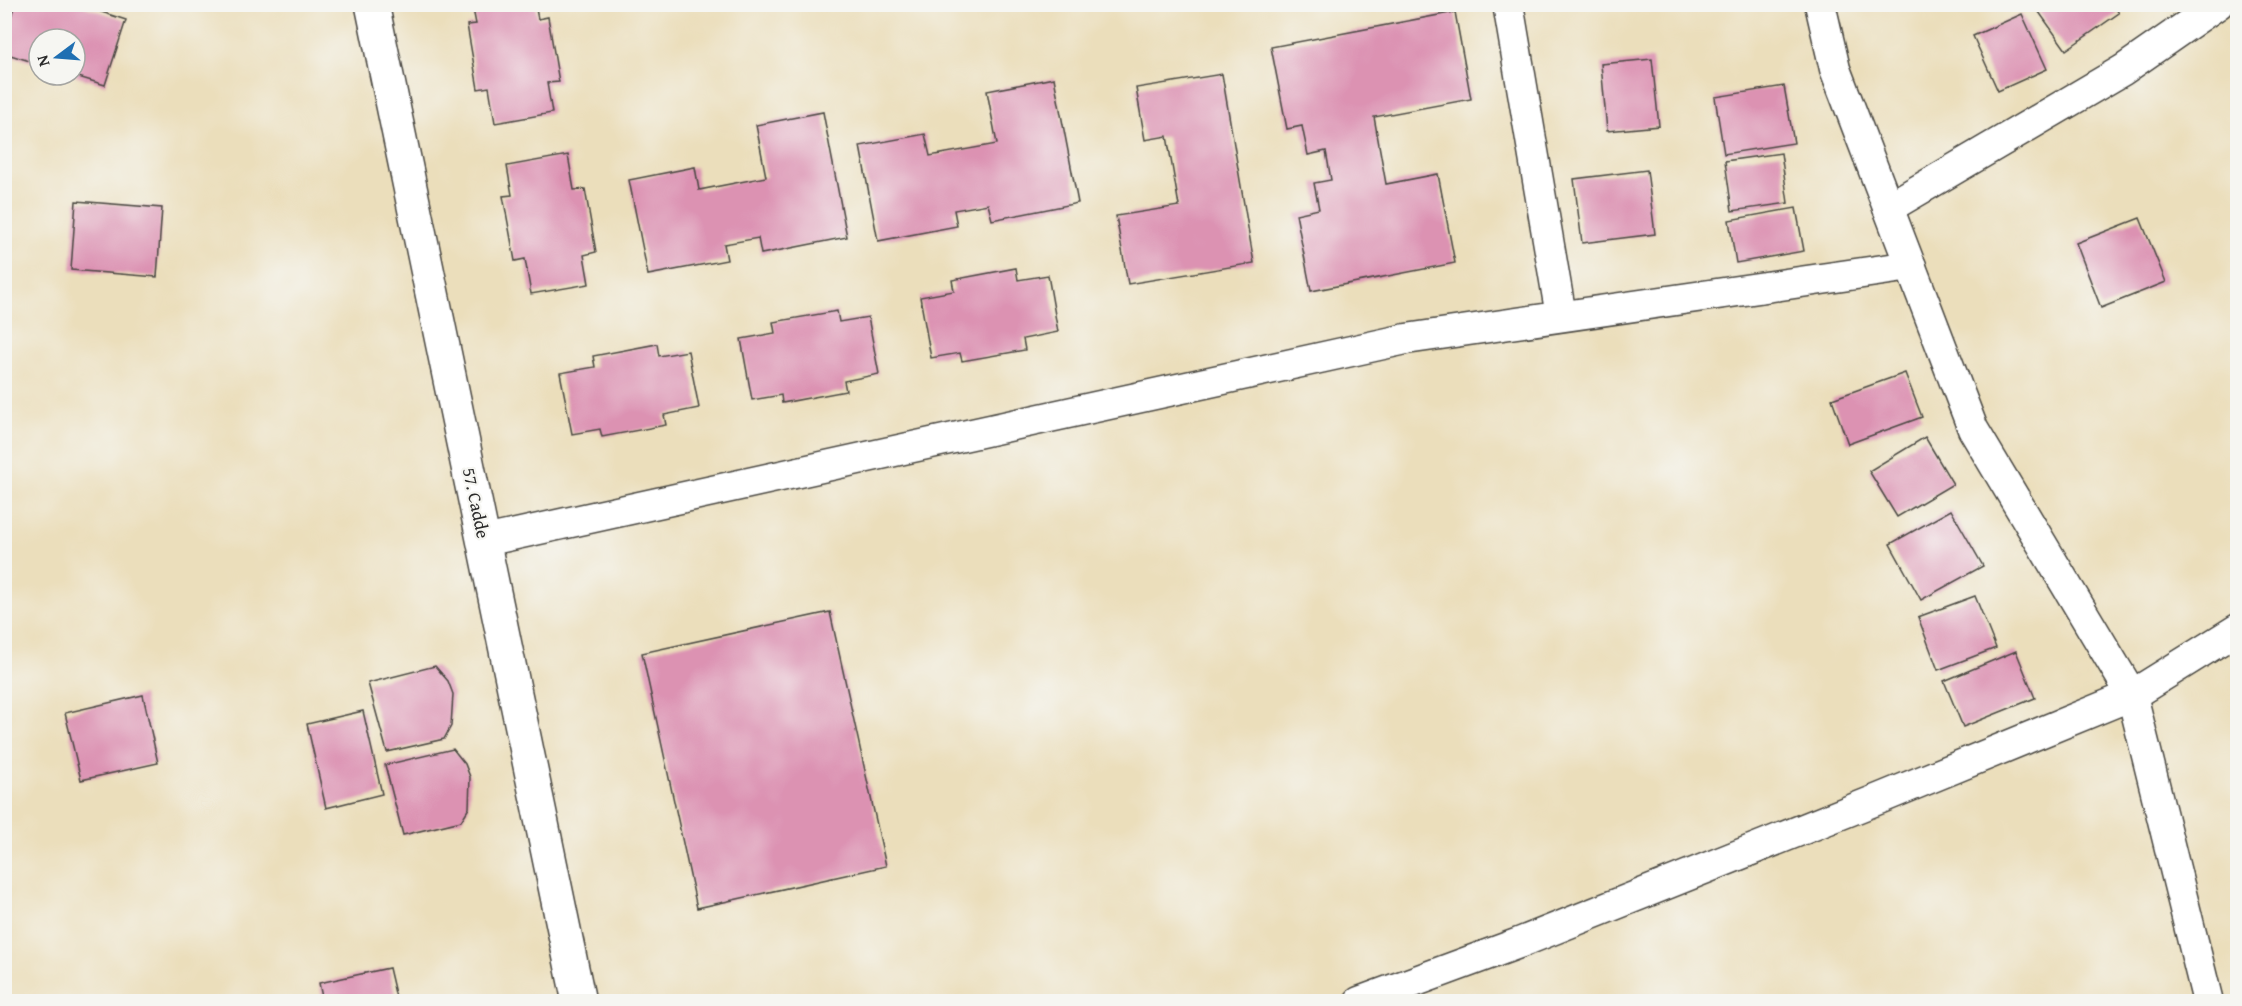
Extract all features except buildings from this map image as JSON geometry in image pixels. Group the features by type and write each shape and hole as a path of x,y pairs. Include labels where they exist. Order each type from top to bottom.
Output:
{"street":[{"name":"57. Cadde","path":"372,4 579,1002"},
{"path":"1508,4 1561,316"},
{"path":"1820,4 1835,69 1973,429 2132,695 2208,1002"},
{"path":"1888,208 2123,70 2200,10"},
{"path":"484,541 1406,339 1911,266"},
{"path":"1359,1002 1563,925 2132,695 2238,629"}]}
